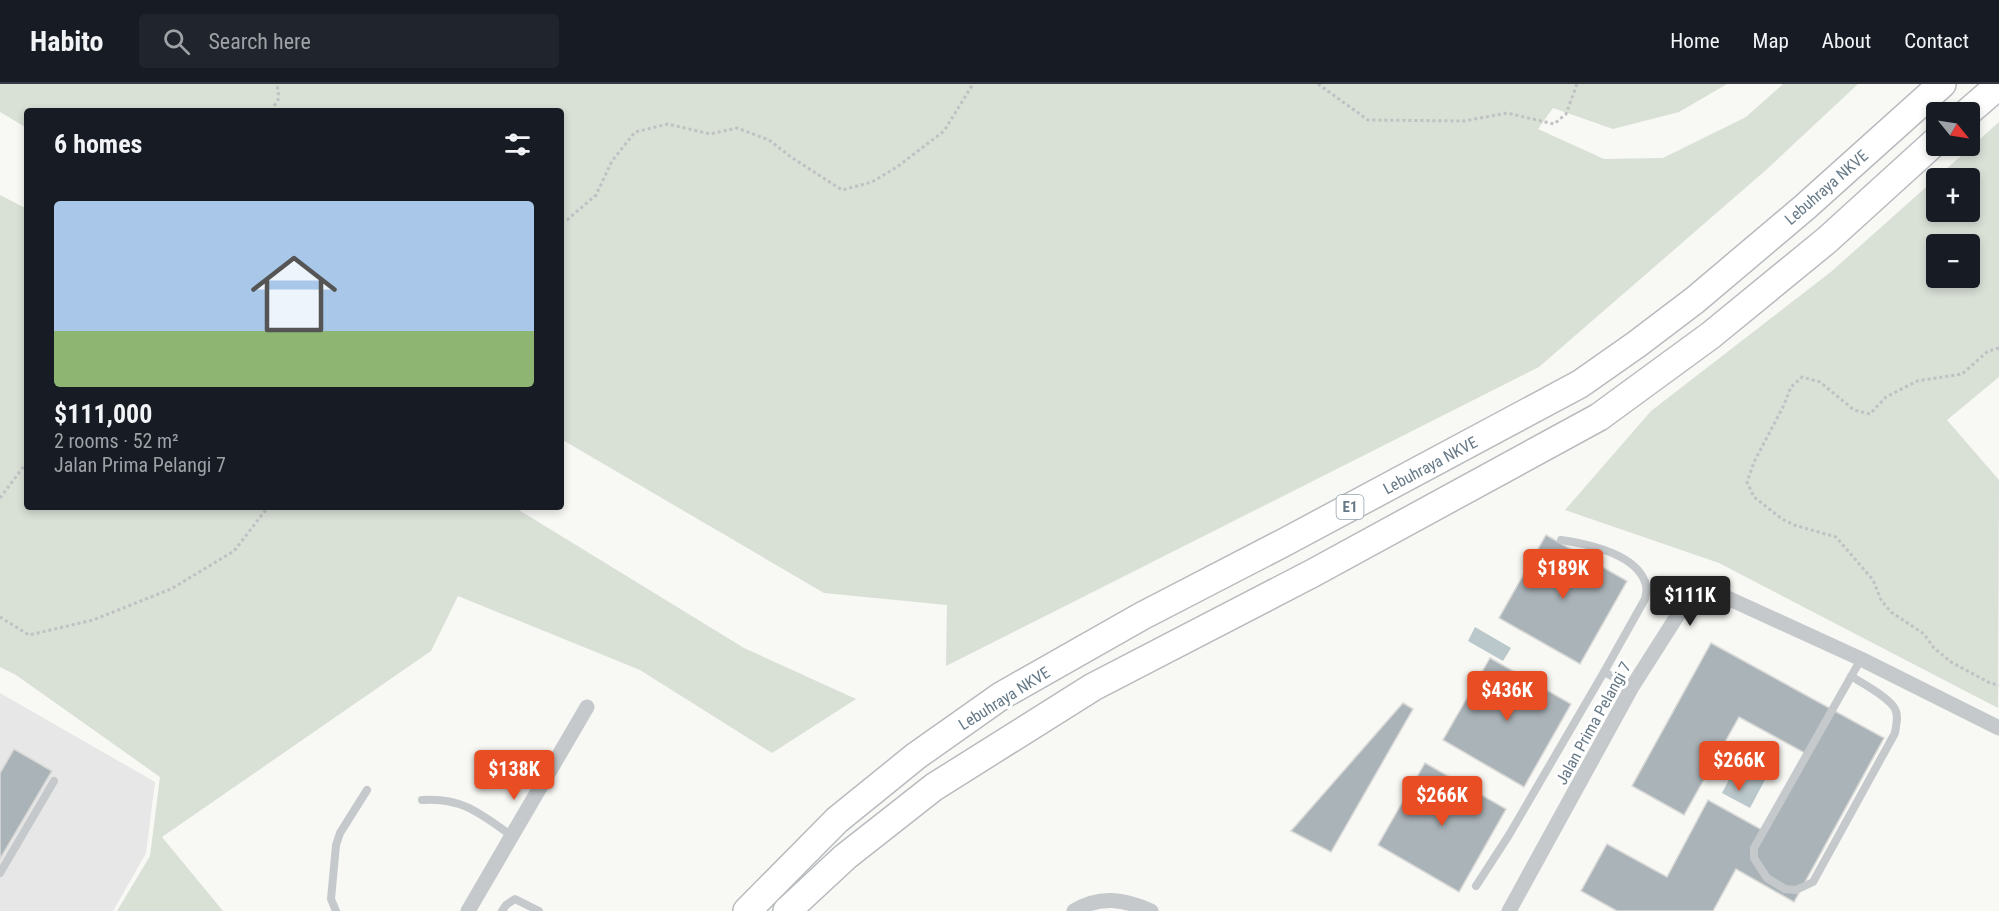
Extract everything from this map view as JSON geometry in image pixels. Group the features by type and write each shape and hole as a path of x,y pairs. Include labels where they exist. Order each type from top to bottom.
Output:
{"highway":[{"name":"Lebuhraya NKVE","path":"747,911 837,820 916,756 1001,696 1142,616 1581,384 1695,300 1805,207 1942,84"},
{"path":"1979,102 1999,85"},
{"name":"E1","path":"787,911 844,857 934,787 1093,687 1313,573 1599,417 1711,335 1827,240 1926,150"}],"street":[{"name":"Jalan Prima Pelangi 7","path":"1509,911 1632,687 1681,610 1698,598 1721,595 1861,659 1999,728"},
{"path":"468,911 587,707"},
{"path":"1074,911 1088,903 1113,900 1138,905 1151,911"}],"lane":[{"path":"1476,886 1509,834 1645,599 1647,586 1640,573 1627,561 1590,544 1561,540"},
{"path":"1851,676 1889,702 1895,709 1897,717 1895,733 1813,882 1796,890 1785,889 1767,878 1754,858 1754,848 1851,676 1861,659"},
{"path":"1604,672 1632,687"},
{"path":"0,873 54,781"},
{"path":"336,911 332,899 336,845 340,832 367,790"},
{"path":"422,800 438,799 462,803 512,836"},
{"path":"502,911 515,899 539,911"}],"path":[{"path":"273,108 279,98 277,84"},
{"path":"564,220 596,195 612,161 635,132 668,124 710,134 737,128 769,140 842,190 872,182 897,167 944,131 973,84"},
{"path":"1318,84 1368,120 1464,121 1507,113 1554,124 1566,114 1577,84"},
{"path":"1999,348 1988,351 1962,374 1917,381 1886,397 1870,414 1854,410 1820,382 1802,377 1791,387 1784,408 1754,462 1747,482 1754,497 1782,519 1794,525 1836,537 1873,580 1881,600 1891,612 1924,634 1934,648 1952,662 1990,683 1999,685"},
{"path":"0,498 24,466"},
{"path":"0,617 29,635 93,620 171,589 234,550 266,510"}],"shaded area":[{"path":"0,84 1727,84 1679,112 1613,129 1553,108 1538,129 1604,159 1663,158 1746,117 1783,84 1858,84 1766,170 1539,367 946,666 947,605 824,593 564,441 564,108 24,108 24,126 0,112"},
{"path":"1999,122 1999,377 1947,420 1999,480 1998,708 1719,563 1565,510 1651,411 1832,271 1926,187 1926,222 1980,222 1980,168 1947,168 1961,156 1980,156 1980,139"},
{"path":"0,195 24,207 24,510 519,510 744,648 856,699 772,753 640,670 458,596 431,651 162,837 223,911 117,911 150,856 160,777 16,675 0,667"},
{"path":"1475,627 1511,648 1503,661 1468,641"},
{"path":"0,693 155,782 146,853 113,911 0,911"},
{"path":"1747,745 1775,761 1750,808 1722,793"}],"building":[{"path":"1546,535 1627,581 1580,664 1499,618"},
{"path":"1711,643 1884,738 1794,902 1736,869 1713,911 1617,911 1581,891 1607,844 1667,877 1708,800 1762,830 1805,753 1739,717 1684,815 1632,786"},
{"path":"1490,658 1571,704 1524,787 1443,740"},
{"path":"1403,703 1413,709 1331,852 1291,831"},
{"path":"14,749 52,771 0,859 0,773"},
{"path":"1425,763 1506,809 1459,892 1378,845"}]}
